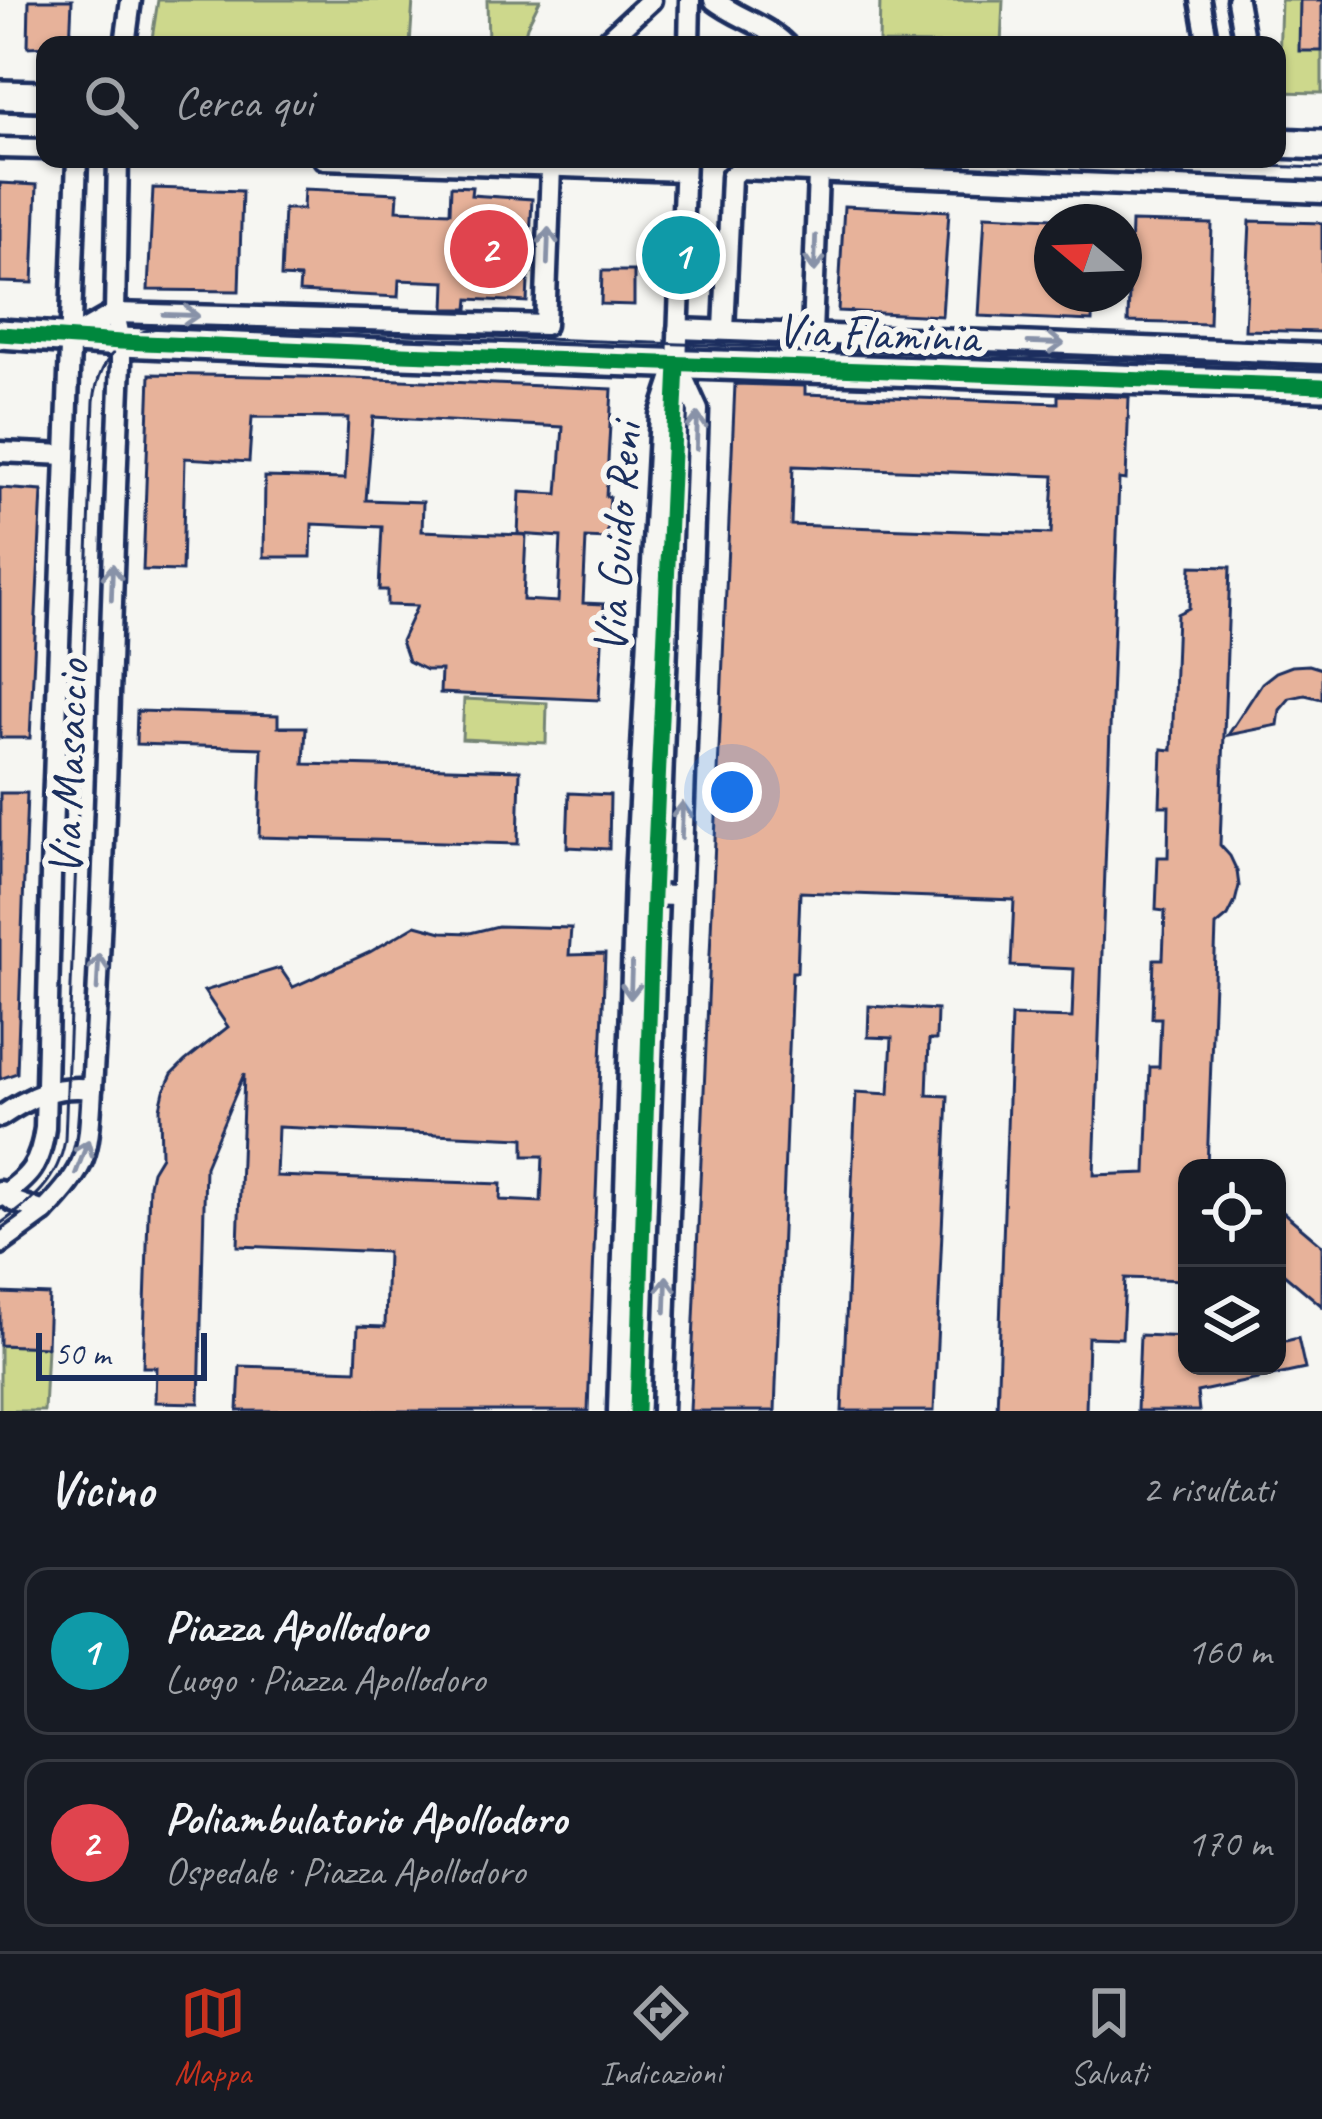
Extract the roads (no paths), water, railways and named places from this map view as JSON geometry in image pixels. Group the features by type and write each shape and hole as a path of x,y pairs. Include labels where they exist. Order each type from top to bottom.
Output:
{"street":[{"path":"126,36 131,0"},
{"path":"612,36 651,0"},
{"path":"689,36 690,0"},
{"path":"714,0 775,36"},
{"path":"1200,0 1206,36"},
{"path":"1237,0 1243,36"},
{"path":"0,94 36,96"},
{"path":"1286,143 1322,145"},
{"path":"0,148 36,149"},
{"name":"Via Masaccio","path":"1,1194 26,1178 38,1160 45,1135 77,168"},
{"name":"Via Masaccio","path":"0,1244 44,1212 72,1180 89,1143 121,342 115,313 118,168"},
{"path":"71,338 115,313 544,326 550,168"},
{"path":"676,364 684,168"},
{"path":"724,330 732,175 739,170 1322,193"},
{"path":"812,334 818,174"},
{"name":"Via Flaminia","path":"678,329 1322,354"},
{"name":"Via Flaminia","path":"0,334 1322,386"},
{"name":"Via Guido Reni","path":"618,1411 635,895 660,415 676,364"},
{"name":"Via Guido Reni","path":"662,1411 698,410 676,364"},
{"path":"0,452 66,455"},
{"path":"635,895 680,896"},
{"path":"0,1117 45,1092 92,1089"},
{"path":"1,1194 44,1212"}],"tram line":[{"path":"0,112 36,114"},
{"path":"1286,167 1322,168"},
{"path":"0,1224 42,1189 57,1167 65,1140 94,401 102,369 132,337 178,326 1322,367"}],"place":[{"name":"Poliambulatorio Apollodoro","path":"489,249"},
{"name":"Piazza Apollodoro","path":"681,255"}]}
